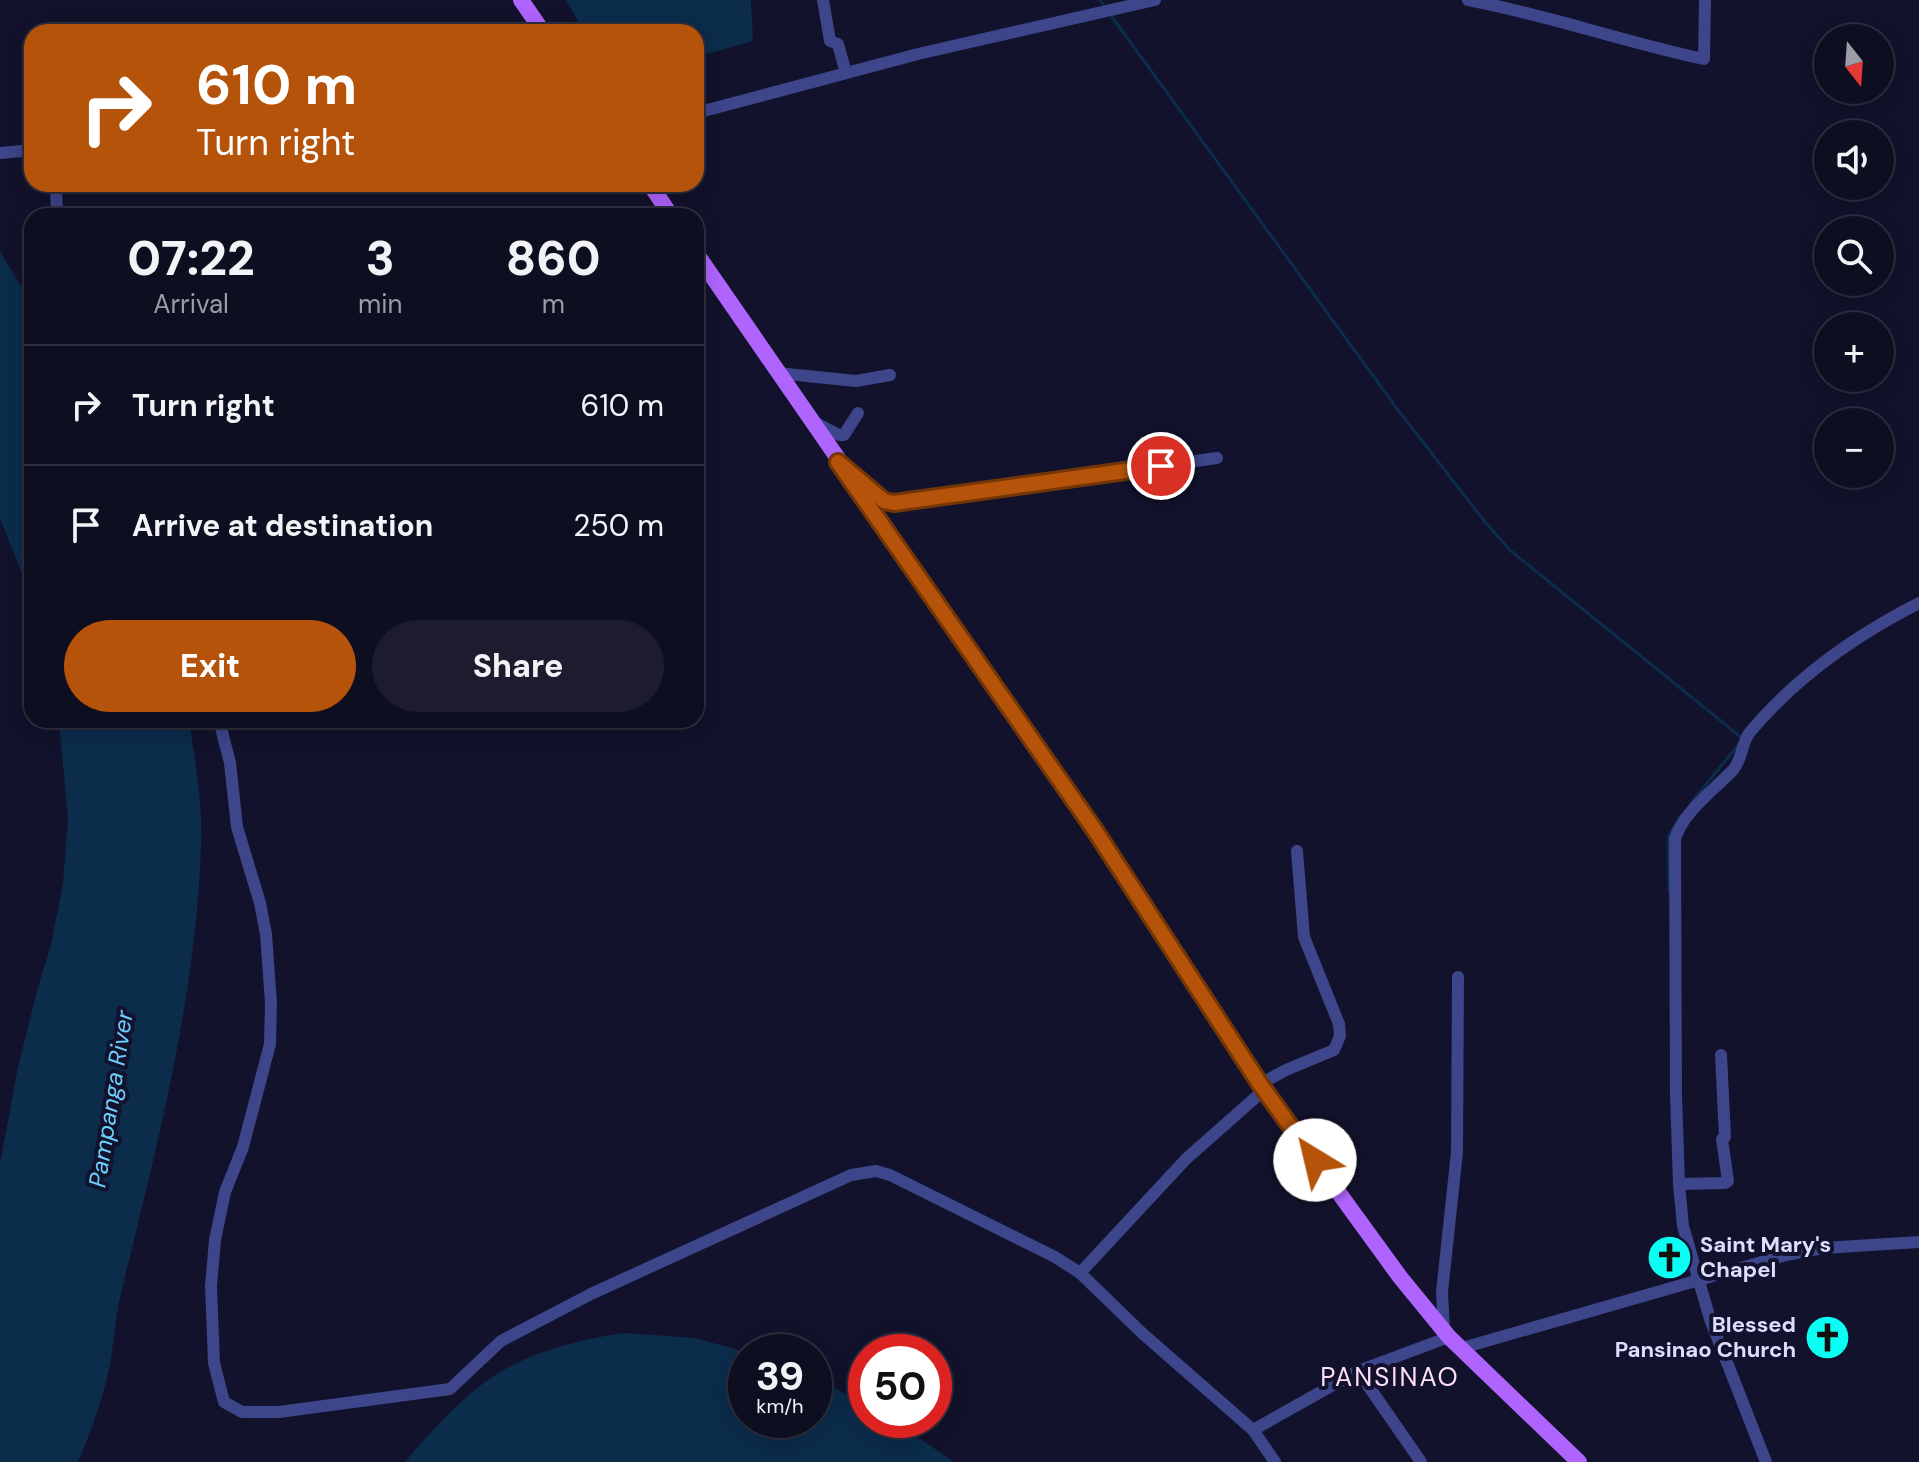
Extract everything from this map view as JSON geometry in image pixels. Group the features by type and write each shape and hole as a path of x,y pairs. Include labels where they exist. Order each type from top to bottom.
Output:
{"main road":[{"path":"521,0 538,24"},
{"path":"704,265 1094,829 1262,1087 1400,1277 1452,1338 1579,1462"}],"street":[{"path":"823,0 830,41 838,44 846,73"},
{"path":"704,111 1113,5 1155,0"},
{"path":"1468,0 1513,8 1704,59 1705,0"},
{"path":"0,153 24,151"},
{"path":"777,373 856,381 890,375"},
{"path":"809,419 844,435 858,413"},
{"path":"838,462 884,501 894,503 1217,458"},
{"path":"1766,1462 1687,1246 1679,1184 1674,854 1678,830 1740,761 1749,733 1814,668 1881,622 1919,603"},
{"path":"221,728 230,763 237,827 266,934 271,1003 270,1044 243,1147 225,1192 215,1240 211,1286 214,1363 224,1402 242,1412 279,1412 450,1389 501,1341 591,1294 861,1172 876,1171 890,1175 1055,1257 1080,1273 1142,1333 1253,1430 1275,1462"},
{"path":"1080,1273 1176,1169 1262,1087 1334,1050 1340,1036 1339,1024 1304,937 1297,851"},
{"path":"1452,1338 1442,1292 1457,1152 1458,977"},
{"path":"1679,1184 1728,1181 1722,1139 1725,1137 1721,1055"},
{"path":"1253,1430 1358,1371 1452,1338 1698,1280 1811,1249 1919,1242"},
{"path":"1358,1371 1421,1462"}],"water":[{"path":"566,0 751,0 753,41 704,55 704,24 580,24"},
{"path":"0,251 24,288 24,579 0,518"},
{"name":"Pampanga River","path":"60,728 190,728 201,815 198,903 191,959 173,1071 121,1293 109,1371 78,1462 0,1462 0,1164 18,1067 51,945 63,883 68,819"},
{"path":"624,1333 695,1338 728,1347 728,1438 832,1438 832,1387 848,1395 848,1438 919,1438 954,1462 405,1462 461,1402 500,1372 529,1357"}],"waterway":[{"path":"1100,0 1105,7"},
{"path":"1112,17 1395,406 1485,522 1511,551 1742,738"},
{"path":"1691,803 1739,744"},
{"path":"1669,892 1668,837 1681,815"}],"place":[{"name":"Saint Mary's Chapel","path":"1669,1257"},
{"name":"Blessed Pansinao Church","path":"1827,1337"}],"district":[{"name":"PANSINAO","path":"1390,1377"}],"route":[{"path":"1161,466 894,503 884,501 838,462 1094,829 1260,1084 1315,1160"}]}
